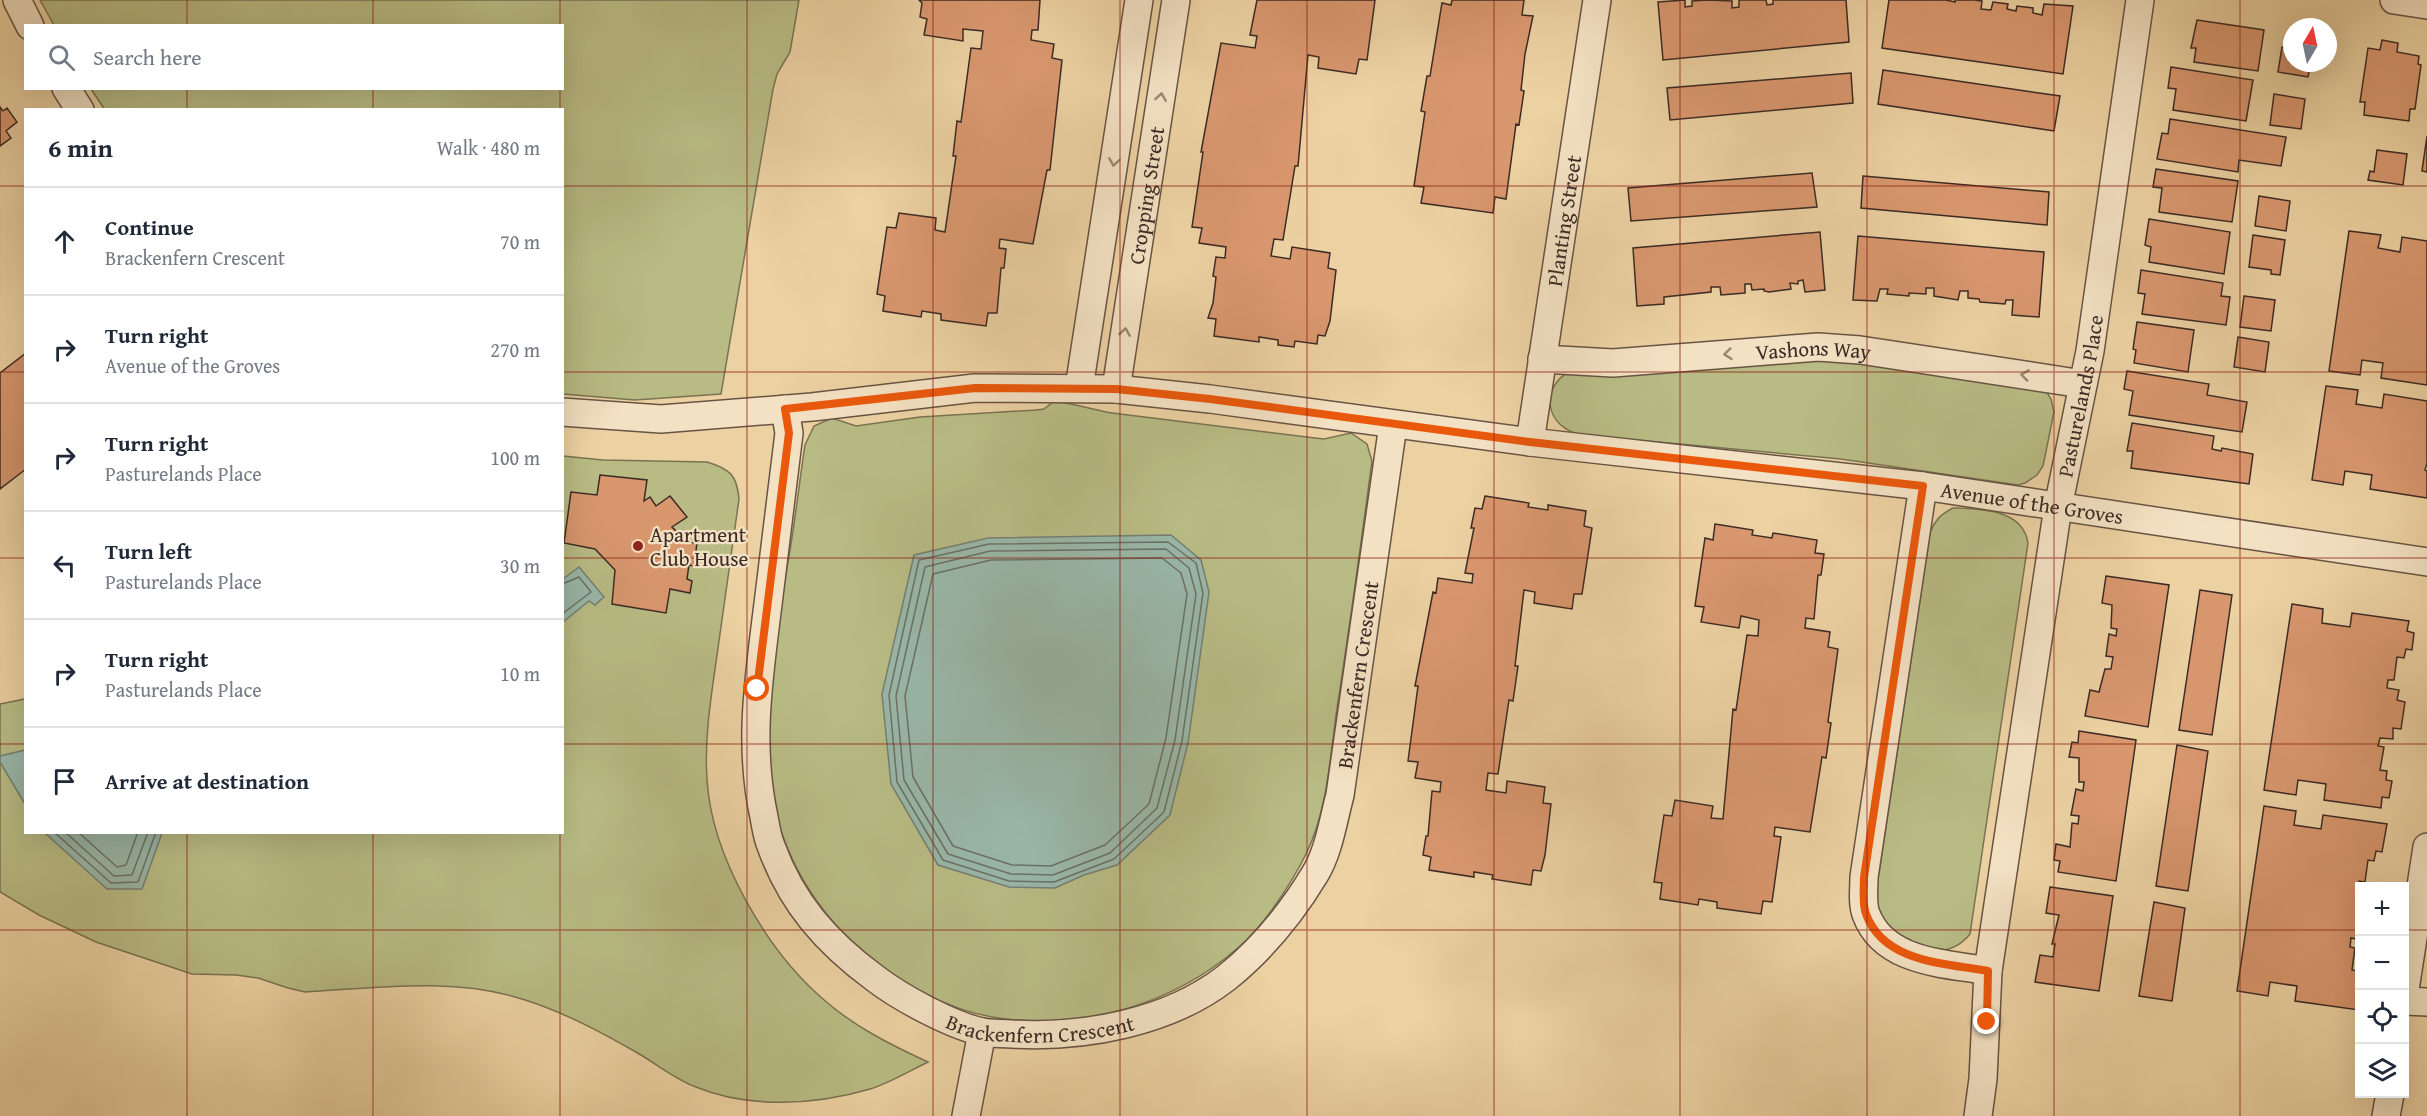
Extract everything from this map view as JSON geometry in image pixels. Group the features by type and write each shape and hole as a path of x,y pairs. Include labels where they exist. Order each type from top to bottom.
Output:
{"street":[{"path":"17,0 29,24"},
{"name":"Cropping Street","path":"1079,388 1138,0"},
{"name":"Cropping Street","path":"1116,389 1176,0"},
{"name":"Planting Street","path":"1530,442 1597,0"},
{"name":"Pasturelands Place","path":"1978,1116 1983,1080 1988,971 2058,507 2083,384 2140,0"},
{"path":"2394,0 2427,5"},
{"path":"67,90 79,108"},
{"name":"Vashons Way","path":"1542,359 1613,363 1818,347 1860,350 2083,384"},
{"name":"Avenue of the Groves","path":"564,412 661,419 785,409 975,388 1116,389 1210,399 1530,442 1923,486 2427,562"},
{"name":"Brackenfern Crescent","path":"785,409 789,433 757,689 754,748 758,791 770,844 790,891 819,932 854,963 888,988 930,1011 981,1032 1047,1036 1101,1030 1139,1021 1184,1003 1225,979 1261,946 1316,872 1328,842 1340,795 1394,425"},
{"path":"1923,486 1864,877 1865,912 1878,936 1897,951 1923,959 1988,971"},
{"path":"2405,990 2427,847"},
{"path":"2409,1001 2427,1002"},
{"path":"966,1116 981,1032"},
{"path":"2386,1116 2389,1098"}],"green space":[{"path":"40,0 799,0 790,52 777,74 773,89 721,394 635,400 564,394 564,108 104,108 92,90 564,90 564,24 53,24"},
{"path":"1811,355 2044,388 2051,399 2054,412 2043,466 2037,475 2018,485 1841,459 1582,435 1560,424 1550,406 1550,396 1554,386 1561,377 1572,370"},
{"path":"1053,402 1112,413 1324,439 1351,433 1367,444 1372,461 1324,800 1307,852 1286,889 1249,938 1213,967 1185,985 1155,999 1091,1017 1058,1021 1025,1021 975,1013 942,1002 911,986 868,956 840,930 816,900 805,884 788,849 773,798 769,764 769,697 805,445 814,426 832,418 856,426 920,417 1036,410 1044,409"},
{"path":"564,456 603,460 707,462 721,467 727,470 734,479 739,499 711,697 707,746 707,779 719,839 730,869 762,928 802,979 835,1009 860,1026 886,1042 928,1062 885,1084 827,1099 760,1102 738,1099 689,1084 598,1031 553,1010 496,992 442,986 414,986 305,992 258,978 192,974 96,942 39,915 0,892 0,704 24,699 24,834 564,834"},
{"path":"1953,508 1976,509 2009,517 2018,523 2028,543 1970,934 1958,945 1935,951 1907,945 1883,928 1875,900 1930,533 1939,518"}],"water":[{"path":"1171,535 1201,560 1209,592 1188,743 1170,815 1117,865 1084,875 1055,888 1009,887 938,865 891,784 882,694 914,555 988,538"},
{"path":"579,567 604,597 595,605 589,601 564,621 564,578"},
{"path":"24,750 24,802 0,762 0,756"},
{"path":"46,834 162,834 142,889 107,889"}],"building":[{"path":"919,0 1040,0 1038,30 1032,30 1031,40 1054,44 1052,58 1062,60 1050,170 1047,170 1033,244 1000,239 999,248 1006,249 1004,268 1001,268 997,313 988,313 986,326 941,320 941,314 922,311 921,317 883,311 885,296 877,294 887,227 896,228 899,213 936,218 935,230 945,232 956,156 953,156 957,121 961,122 971,48 981,49 983,31 963,29 963,41 924,35 927,19 920,17 922,3"},
{"path":"1257,0 1375,0 1367,60 1359,59 1356,74 1318,68 1319,57 1308,55 1298,166 1295,166 1283,240 1274,239 1271,256 1290,259 1292,247 1330,253 1328,268 1336,270 1330,321 1325,336 1318,335 1317,344 1295,341 1294,347 1278,345 1278,340 1259,337 1259,342 1214,336 1216,319 1208,318 1213,303 1216,277 1213,276 1216,257 1225,258 1226,247 1199,243 1202,228 1192,227 1203,152 1201,152 1221,43 1255,48 1257,36 1250,35"},
{"path":"1452,0 1524,0 1522,15 1533,16 1525,54 1521,90 1524,91 1519,125 1516,124 1506,199 1495,197 1493,213 1421,203 1424,187 1414,186 1425,112 1421,111 1427,76 1430,76 1442,3 1451,5"},
{"path":"1685,0 1685,7 1692,6 1692,1 1732,1 1732,8 1739,7 1739,0 1766,0 1767,5 1773,4 1773,0 1846,0 1849,42 1663,60 1658,2"},
{"path":"1889,0 1955,2 1955,0 1974,0 1982,1 1981,9 1991,10 1993,2 2008,4 2007,9 2016,11 2017,6 2033,8 2033,13 2042,15 2044,4 2073,6 2063,74 1882,48"},
{"path":"2197,20 2264,30 2258,71 2194,62 2196,48 2191,48"},
{"path":"2382,40 2398,43 2397,52 2419,56 2418,64 2421,65 2415,109 2410,109 2409,121 2364,115 2365,102 2360,102 2368,48 2380,50"},
{"path":"2282,47 2283,72 2309,72 2308,77 2278,72"},
{"path":"2171,67 2253,80 2246,121 2173,110 2176,89 2168,88"},
{"path":"1883,70 2060,96 2054,131 1878,104"},
{"path":"1851,73 1853,103 1670,120 1667,88"},
{"path":"2274,94 2305,99 2301,129 2270,125"},
{"path":"0,107 3,111 7,108 17,122 6,131 11,138 0,146"},
{"path":"2170,119 2286,137 2281,166 2239,160 2238,172 2157,159 2162,133 2168,134"},
{"path":"2427,136 2427,172 2422,171"},
{"path":"2377,150 2407,154 2403,185 2368,180 2370,171 2374,172"},
{"path":"2156,169 2238,181 2232,222 2159,212 2162,188 2153,187"},
{"path":"1812,173 1817,207 1631,221 1628,188"},
{"path":"1863,176 2049,192 2047,225 1861,208"},
{"path":"2259,196 2290,201 2286,231 2255,226"},
{"path":"2149,219 2230,232 2224,274 2149,262 2151,247 2145,245"},
{"path":"2349,231 2381,235 2378,248 2400,252 2402,237 2427,241 2427,385 2381,378 2383,363 2362,360 2360,375 2329,371"},
{"path":"1820,232 1825,290 1805,292 1803,280 1798,281 1798,284 1790,283 1791,289 1769,292 1764,289 1752,290 1751,284 1745,284 1745,293 1721,295 1720,287 1711,287 1711,292 1664,297 1664,304 1637,306 1633,248"},
{"path":"2253,235 2285,240 2280,275 2271,274 2271,270 2249,267"},
{"path":"1858,236 2044,252 2039,317 2012,315 2013,300 2006,300 2005,304 1980,302 1979,299 1968,298 1968,291 1960,291 1958,300 1934,296 1934,288 1926,288 1926,294 1909,293 1909,296 1887,294 1888,289 1880,289 1877,301 1853,300"},
{"path":"2141,270 2223,283 2221,296 2230,297 2226,325 2142,314 2145,294 2138,293"},
{"path":"2244,296 2275,300 2271,331 2240,327"},
{"path":"2137,322 2194,330 2188,372 2134,363 2136,350 2133,349"},
{"path":"2238,337 2269,342 2265,372 2234,367"},
{"path":"24,355 24,471 0,489 0,373"},
{"path":"2127,371 2209,384 2207,395 2247,402 2242,432 2129,415 2133,391 2124,389"},
{"path":"2326,386 2358,390 2356,404 2382,408 2384,394 2427,401 2425,470 2427,471 2427,498 2370,489 2372,475 2345,471 2343,485 2312,480"},
{"path":"2132,423 2214,436 2212,449 2221,451 2222,448 2253,454 2249,484 2131,468 2133,451 2127,451"},
{"name":"Apartment Club House","path":"600,475 647,480 644,501 650,497 656,506 670,496 687,517 672,527 681,536 676,541 697,543 694,566 689,565 687,579 692,581 690,593 670,589 666,613 612,604 615,570 595,549 564,543 571,492 597,495"},
{"path":"1485,496 1529,503 1528,507 1548,510 1548,505 1586,511 1584,526 1592,528 1582,594 1574,594 1572,609 1534,603 1535,592 1524,590 1513,701 1509,700 1498,774 1488,773 1486,790 1506,793 1507,781 1545,787 1543,803 1551,804 1545,855 1541,871 1533,870 1531,885 1492,879 1493,875 1474,872 1474,877 1429,870 1431,857 1423,855 1426,836 1428,836 1432,791 1440,792 1441,782 1415,778 1418,762 1408,761 1418,686 1415,686 1433,592 1436,593 1438,578 1472,583 1473,574 1465,573 1474,528 1471,528 1475,508 1482,509"},
{"path":"1715,524 1753,530 1752,535 1772,538 1773,533 1817,540 1815,553 1824,554 1821,575 1818,575 1814,619 1806,618 1805,628 1830,632 1828,647 1838,649 1828,722 1831,723 1826,758 1822,757 1810,832 1775,827 1774,836 1781,837 1772,902 1763,901 1761,914 1717,908 1717,902 1699,899 1698,905 1660,899 1662,883 1654,882 1664,815 1672,816 1675,800 1713,806 1711,818 1723,819 1733,709 1736,710 1747,635 1758,636 1759,620 1741,616 1739,628 1701,622 1704,607 1695,606 1705,538 1713,540"},
{"path":"2106,576 2169,585 2148,727 2085,716 2090,690 2099,692 2105,669 2111,669 2113,657 2106,656 2109,634 2116,636 2117,629 2111,628 2112,605 2102,603"},
{"path":"2200,590 2232,595 2212,735 2179,730"},
{"path":"2292,604 2323,609 2322,623 2350,627 2352,613 2409,621 2407,631 2414,633 2412,650 2406,649 2404,658 2397,657 2394,680 2388,680 2387,688 2399,690 2397,700 2405,702 2401,729 2393,728 2393,739 2380,738 2378,746 2384,747 2380,770 2387,771 2386,780 2392,781 2389,798 2382,797 2381,808 2324,800 2326,784 2298,780 2296,795 2264,790"},
{"path":"2079,731 2136,740 2116,881 2058,872 2060,861 2054,860 2056,844 2070,847 2072,823 2078,824 2079,816 2071,815 2076,789 2083,791 2084,782 2079,782 2079,758 2069,757 2072,742 2078,743"},
{"path":"2177,745 2208,751 2188,891 2156,886"},
{"path":"2264,806 2296,811 2294,825 2321,829 2323,815 2387,824 2382,852 2376,851 2374,861 2368,860 2365,882 2355,882 2355,939 2351,938 2350,947 2355,948 2352,970 2355,970 2355,1009 2295,1001 2297,986 2270,982 2268,996 2237,991"},
{"path":"2050,887 2113,896 2099,991 2035,982 2040,955 2053,957 2055,944 2052,944 2059,915 2046,913"},
{"path":"2154,902 2185,908 2172,1001 2139,996"}],"place":[{"name":"Apartment Club House","path":"638,546"}],"route":[{"path":"757,689 789,433 785,409 975,388 1116,389 1210,399 1530,442 1923,486 1864,877 1865,912 1878,936 1897,951 1923,959 1988,971 1987,1022"}]}
